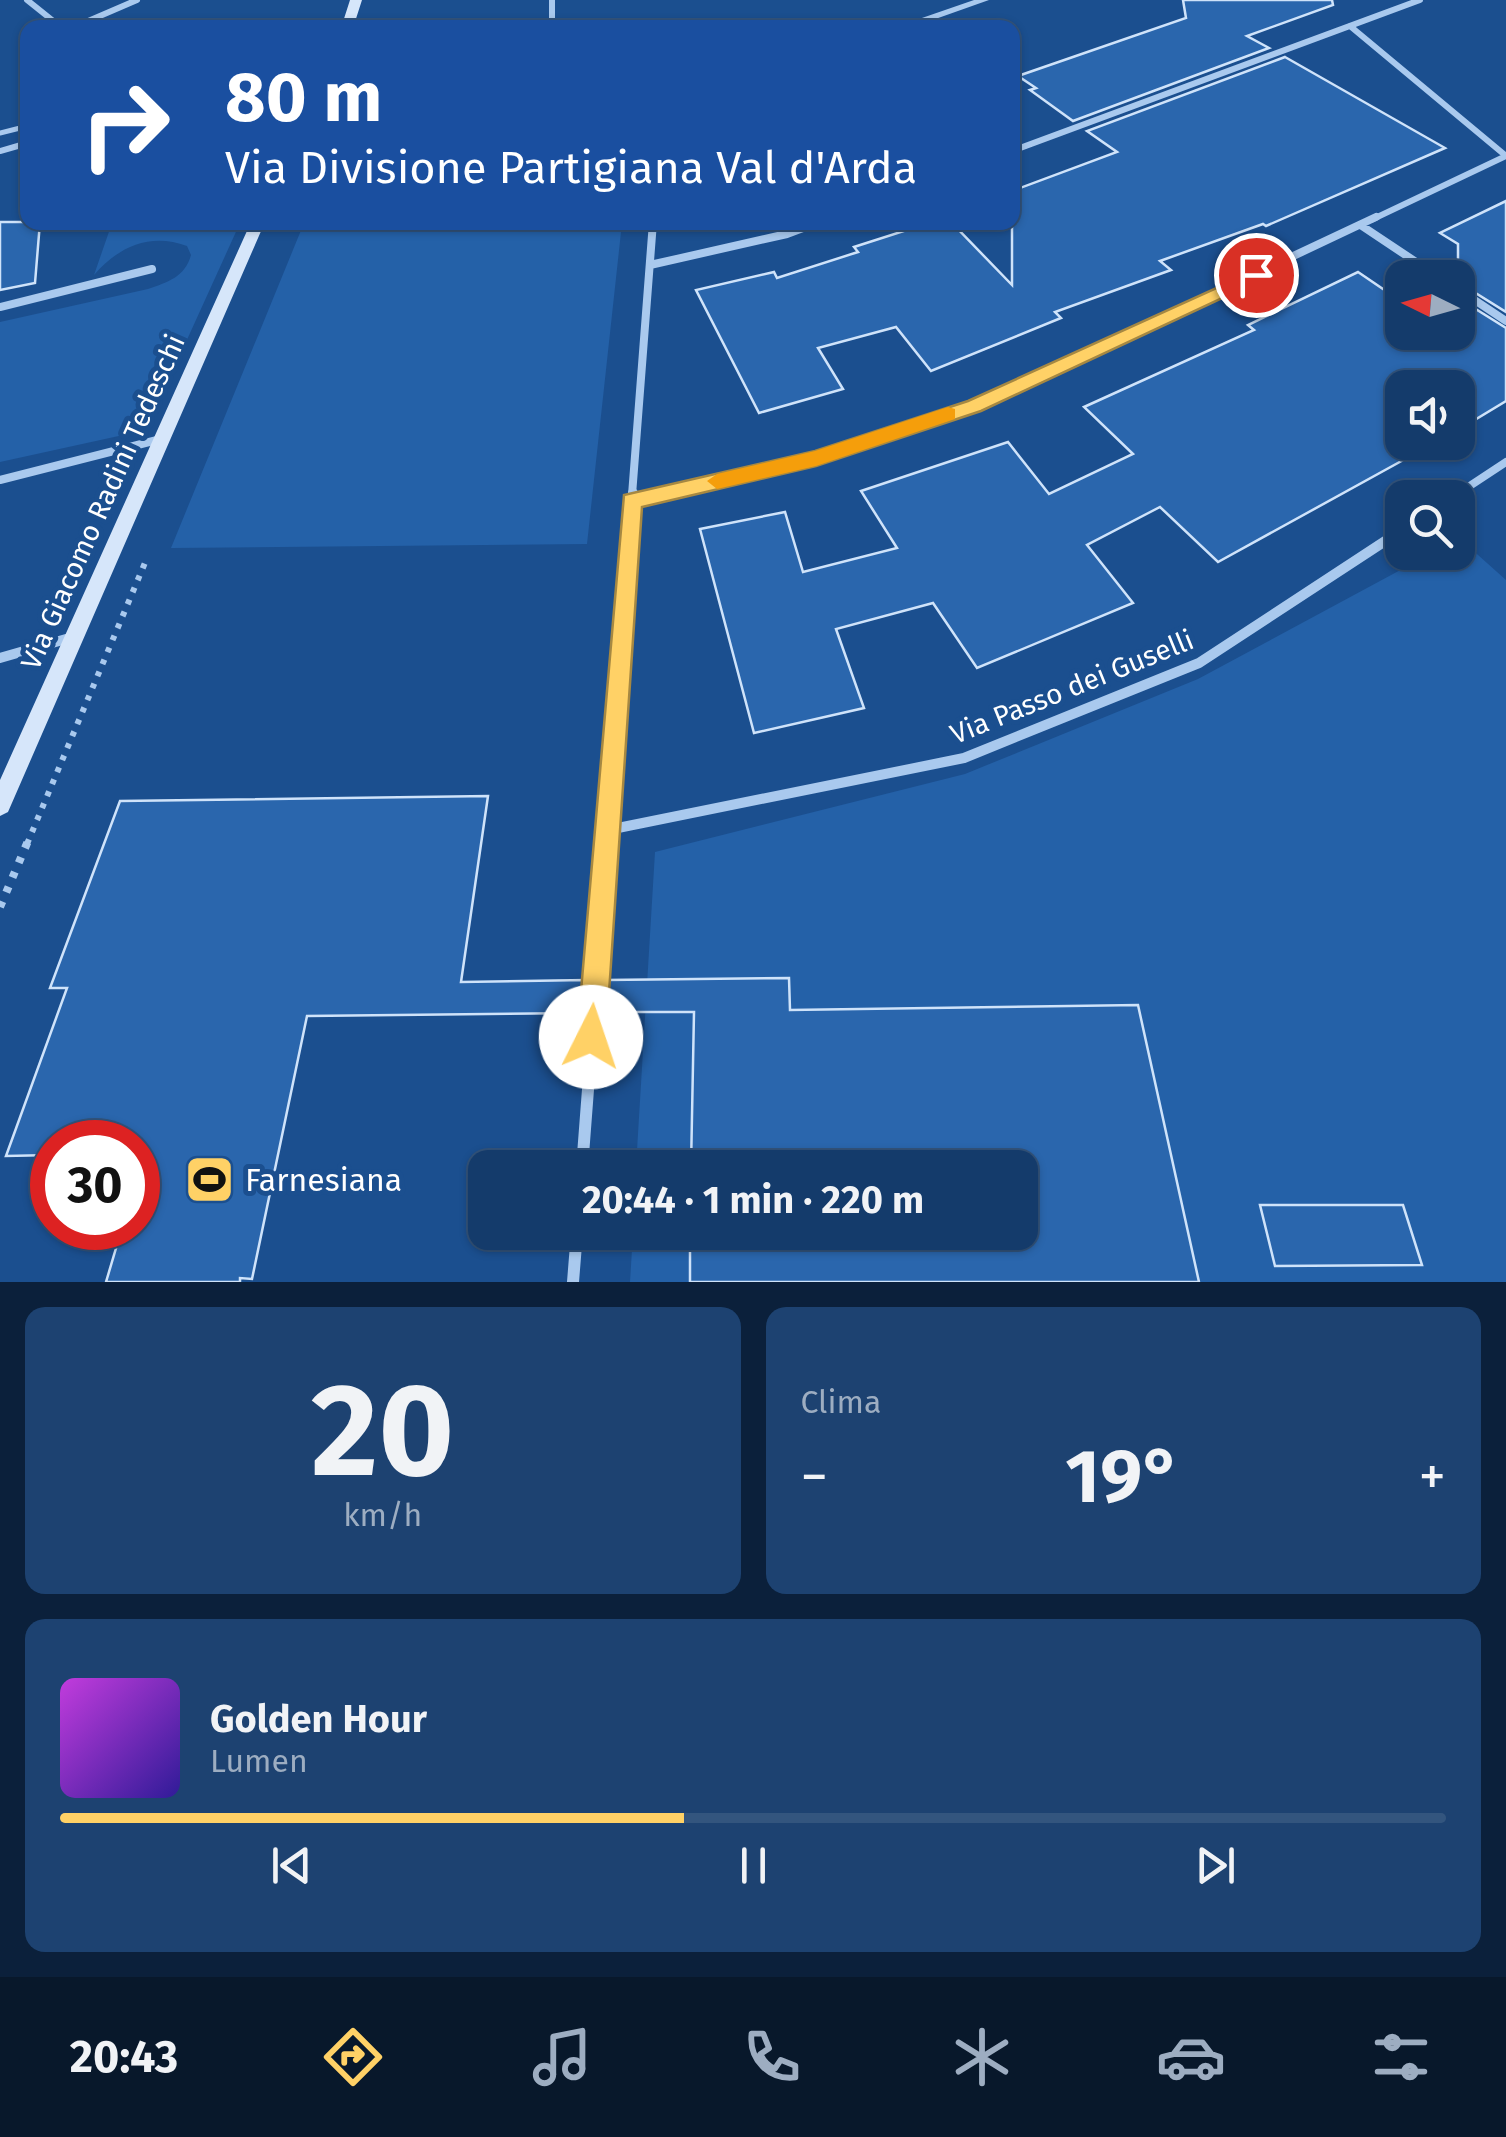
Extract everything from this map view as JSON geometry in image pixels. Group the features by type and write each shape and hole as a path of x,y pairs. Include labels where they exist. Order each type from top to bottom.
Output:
{"main road":[{"name":"Via Giacomo Radini Tedeschi","path":"0,805 254,230"}],"street":[{"path":"27,0 52,20"},
{"path":"91,20 137,0"},
{"path":"923,20 984,0"},
{"path":"1020,148 1420,0"},
{"path":"632,501 816,458 974,406 1506,156 1350,26"},
{"path":"1362,226 1413,260"},
{"path":"583,1150 652,230"},
{"path":"650,264 797,230"},
{"path":"0,307 152,269"},
{"path":"1475,300 1506,320"},
{"path":"0,480 161,439"},
{"path":"1475,483 1506,462"},
{"name":"Via Passo dei Guselli","path":"608,830 964,758 1199,663 1385,541"},
{"path":"0,658 73,637"},
{"path":"574,1282 576,1250"}],"shaded area":[{"path":"110,230 237,230 146,430 0,462 0,322 148,289 175,278 185,269 191,255 187,246 148,242 124,250 94,275"},
{"path":"301,230 621,230 587,544 171,548"},
{"path":"1475,552 1506,580 1506,1282 630,1282 632,1250 1038,1250 1038,1150 637,1150 655,852 965,774 1198,679 1400,570 1475,570"}],"building":[{"path":"1183,0 1332,0 1333,5 1247,36 1269,48 1073,121 1030,90 1036,88 1020,77 1020,75 1186,18"},
{"path":"1285,57 1445,148 1266,226 1160,261 1171,270 1055,312 1061,318 931,371 896,327 818,348 843,389 759,413 696,290 774,272 777,278 858,252 854,247 903,230 959,230 1012,285 1012,230 1020,230 1020,188 1117,152 1087,131"},
{"path":"1506,201 1506,312 1475,293 1475,260 1458,260 1458,244 1440,233"},
{"path":"0,222 20,222 20,230 39,230 35,283 0,290"},
{"path":"1358,272 1385,290 1385,350 1475,350 1475,309 1506,328 1506,401 1475,420 1475,370 1385,370 1385,460 1403,460 1218,562 1160,507 1087,545 1133,603 977,668 933,603 836,629 864,708 754,733 700,529 785,512 803,572 897,548 861,491 1008,442 1049,494 1133,454 1084,407 1254,330 1248,325"},
{"path":"488,796 461,982 586,980 584,1013 307,1016 252,1279 106,1282 115,1250 160,1250 160,1120 30,1120 30,1155 6,1156 67,988 50,988 120,801"},
{"path":"789,978 790,1010 1138,1005 1199,1282 690,1282 690,1250 1038,1250 1038,1150 691,1150 694,1012 604,1012 606,980"},
{"path":"1260,1205 1403,1205 1422,1265 1275,1266"}],"slow traffic":[{"path":"717,481 816,458 948,414"}],"place":[{"name":"Farnesiana","path":"210,1180"}],"route":[{"path":"591,1037 632,501 816,458 974,406 1256,275"}]}
